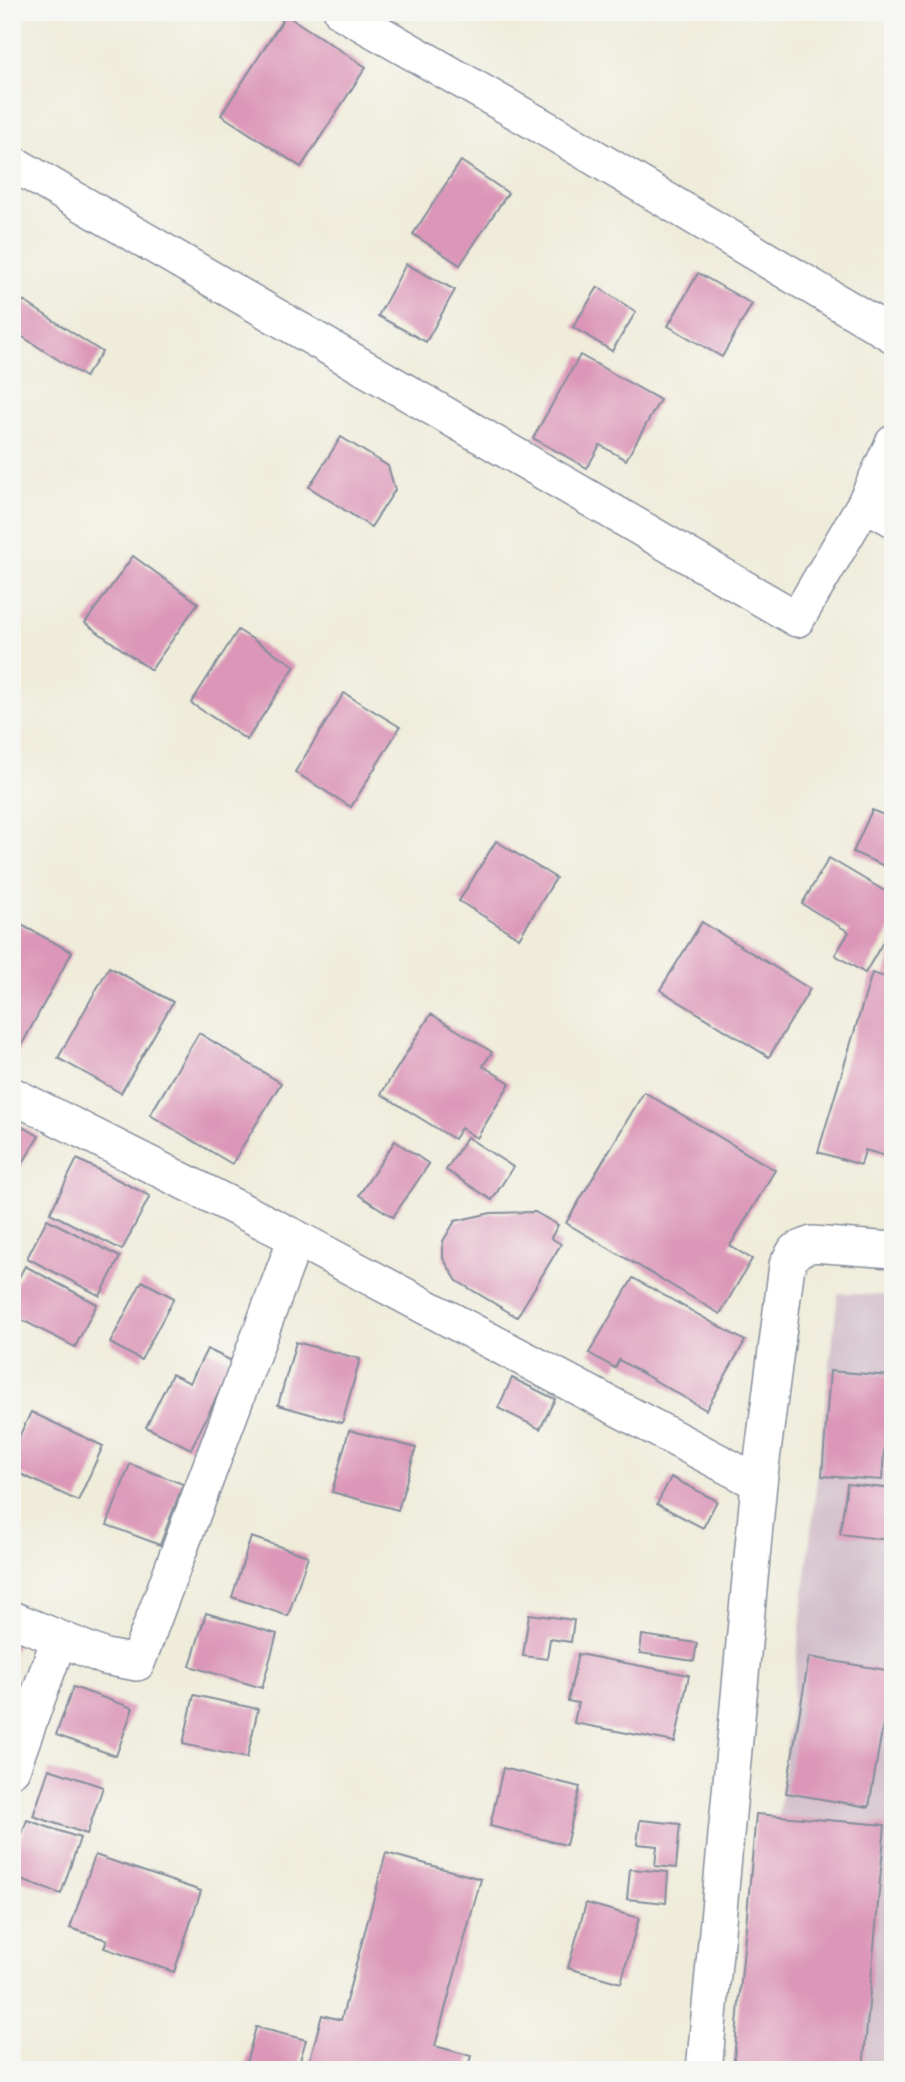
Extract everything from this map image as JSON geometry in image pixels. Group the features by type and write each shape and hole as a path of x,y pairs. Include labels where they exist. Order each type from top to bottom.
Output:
{"street":[{"path":"342,12 552,132 893,335"},
{"path":"12,163 797,619 879,511 893,443"},
{"path":"12,1096 296,1238 759,1483"},
{"path":"12,1619 105,1657 137,1662 296,1238"},
{"path":"704,2070 759,1483 787,1265 795,1251 812,1244 893,1250"},
{"path":"12,1769 60,1639"}],"shaded area":[{"path":"838,1293 893,1296 893,2070 750,2070"}],"building":[{"path":"286,15 366,67 301,167 221,115"},
{"path":"461,161 508,193 460,265 413,234"},
{"path":"406,264 455,290 426,342 378,316"},
{"path":"698,273 752,304 722,357 668,326"},
{"path":"598,287 636,312 612,351 573,327"},
{"path":"16,296 102,352 85,377 12,330 12,302"},
{"path":"580,355 660,400 626,460 600,445 587,468 533,438"},
{"path":"341,437 388,466 395,490 371,527 309,487"},
{"path":"133,556 198,603 151,670 85,623"},
{"path":"238,630 295,666 247,740 191,703"},
{"path":"344,693 400,727 351,807 295,772"},
{"path":"872,810 893,819 893,870 853,852"},
{"path":"496,841 556,878 519,938 459,901"},
{"path":"829,858 893,896 893,925 865,973 835,955 849,932 802,904"},
{"path":"14,921 72,952 15,1057 12,1056"},
{"path":"702,922 810,989 769,1057 660,990"},
{"path":"892,952 893,1158 865,1150 861,1165 818,1152 872,973 885,977"},
{"path":"109,967 173,1002 121,1093 58,1058"},
{"path":"431,1014 492,1052 483,1066 510,1083 477,1138 461,1128 454,1139 381,1094"},
{"path":"199,1033 281,1083 232,1164 150,1115"},
{"path":"644,1092 775,1170 730,1246 752,1259 720,1314 566,1223"},
{"path":"12,1121 39,1136 12,1181"},
{"path":"467,1137 513,1167 492,1200 446,1170"},
{"path":"395,1141 429,1164 393,1217 359,1195"},
{"path":"77,1159 150,1196 122,1250 50,1213"},
{"path":"535,1212 558,1225 551,1238 561,1244 517,1317 457,1281 443,1258 443,1241 455,1221 491,1213"},
{"path":"47,1219 120,1257 100,1296 27,1258"},
{"path":"25,1266 97,1304 75,1347 12,1315 12,1290"},
{"path":"633,1278 745,1341 706,1410 619,1360 615,1368 589,1353"},
{"path":"142,1281 174,1298 141,1360 110,1343"},
{"path":"296,1342 360,1359 342,1423 278,1405"},
{"path":"207,1349 234,1362 191,1449 146,1427 172,1374 190,1383"},
{"path":"830,1371 890,1376 882,1480 822,1476"},
{"path":"512,1378 555,1399 540,1429 498,1408"},
{"path":"31,1412 103,1446 78,1501 12,1470 12,1451"},
{"path":"349,1430 416,1448 398,1510 332,1492"},
{"path":"130,1464 183,1484 160,1545 107,1525"},
{"path":"671,1477 717,1501 703,1528 657,1504"},
{"path":"847,1484 893,1489 888,1540 840,1534"},
{"path":"251,1537 308,1556 288,1616 232,1597"},
{"path":"206,1613 277,1634 262,1688 190,1666"},
{"path":"529,1614 574,1620 571,1642 550,1639 547,1659 523,1656"},
{"path":"12,1633 20,1637 12,1656"},
{"path":"642,1635 697,1643 694,1661 640,1653"},
{"path":"578,1654 689,1675 675,1742 574,1723 578,1703 568,1701"},
{"path":"809,1657 892,1671 869,1807 786,1793"},
{"path":"73,1687 133,1708 116,1756 56,1735"},
{"path":"194,1695 258,1709 247,1758 183,1744"},
{"path":"503,1768 580,1787 566,1845 490,1826"},
{"path":"49,1769 103,1787 87,1834 33,1816"},
{"path":"756,1814 885,1825 863,2070 733,2070"},
{"path":"27,1820 80,1838 61,1894 12,1877 12,1861"},
{"path":"640,1820 680,1824 676,1868 655,1866 657,1846 637,1844"},
{"path":"386,1853 481,1879 435,2046 471,2056 467,2070 307,2070 322,2015 341,2020"},
{"path":"95,1855 201,1891 174,1972 104,1948 107,1940 70,1928"},
{"path":"630,1869 668,1872 666,1903 627,1899"},
{"path":"586,1903 639,1918 621,1983 568,1968"},
{"path":"256,2027 306,2040 297,2070 244,2070"}]}
